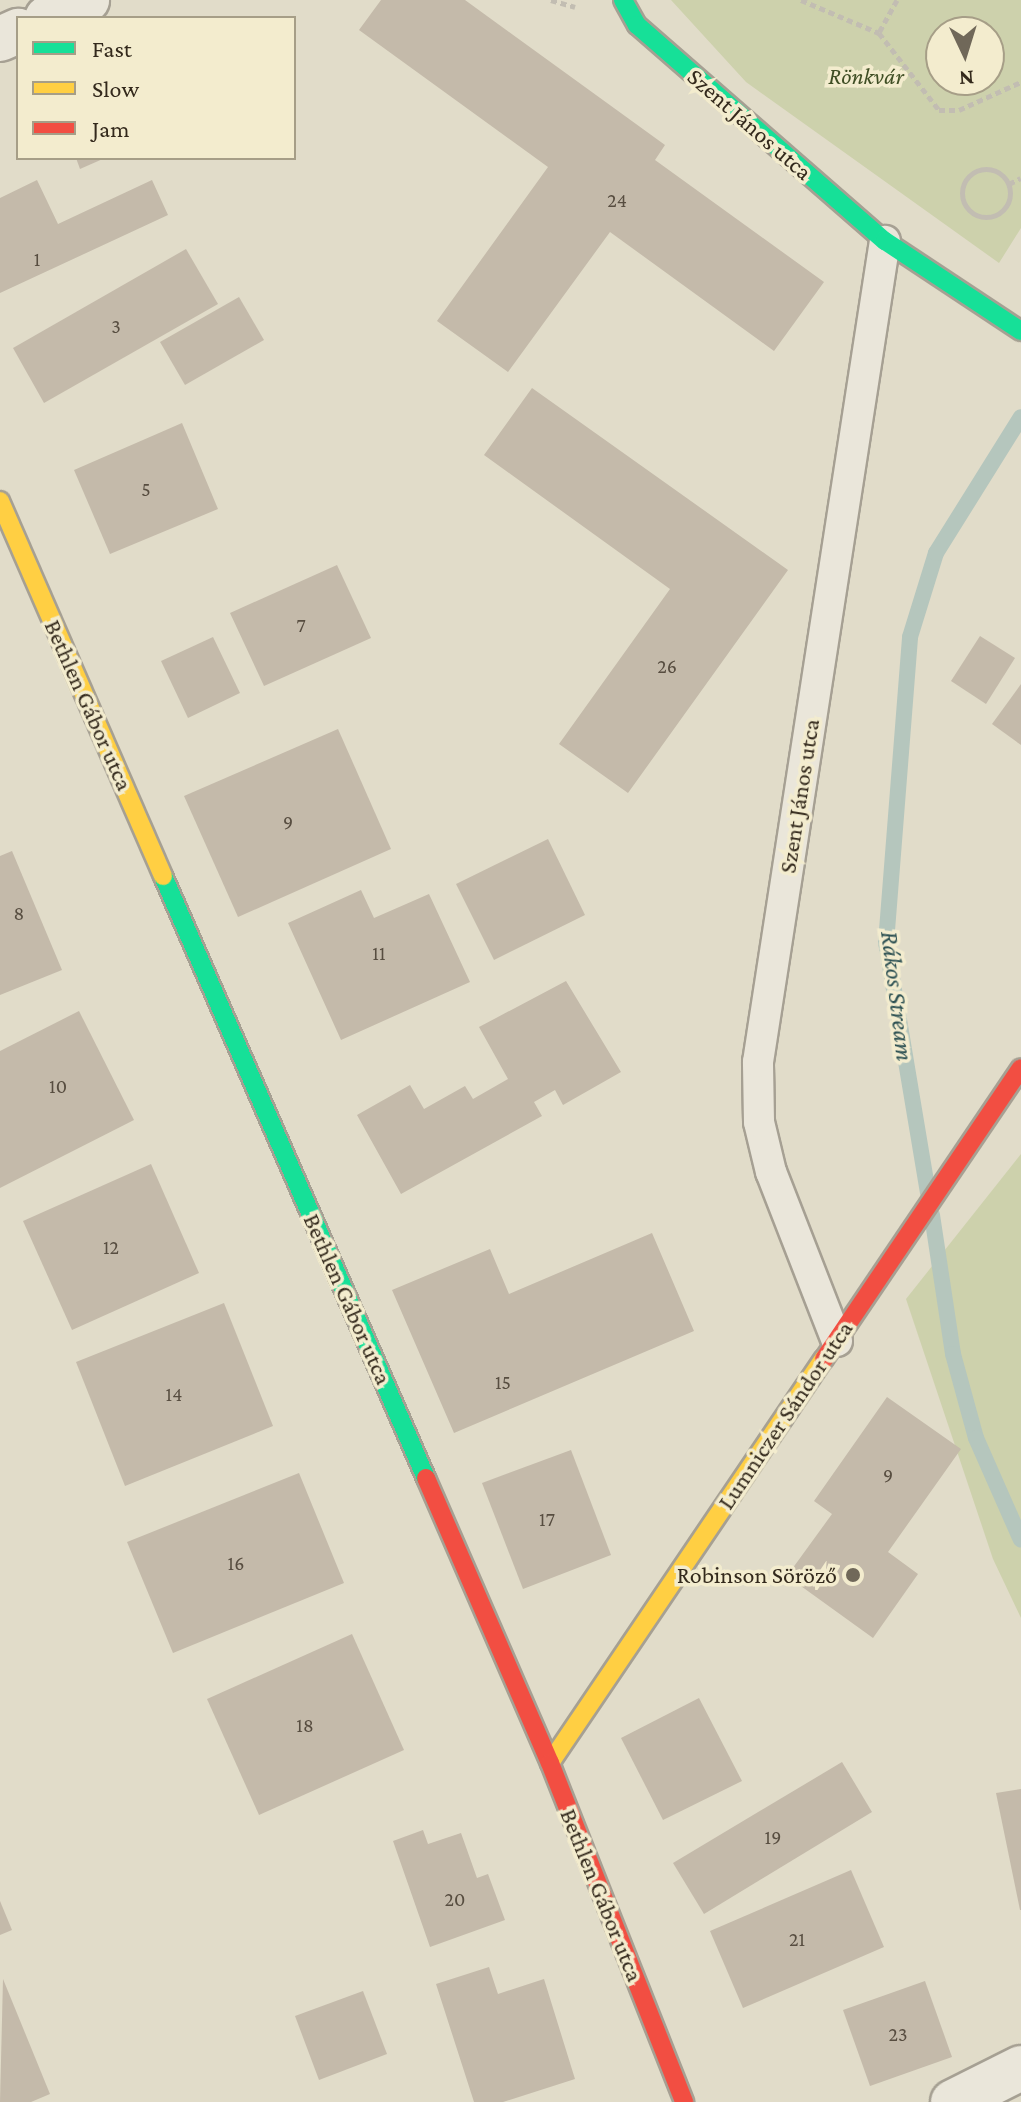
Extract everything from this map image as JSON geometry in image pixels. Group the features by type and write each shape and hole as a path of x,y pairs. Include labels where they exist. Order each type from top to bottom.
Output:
{"street":[{"path":"51,16 87,0"},
{"name":"Szent János utca","path":"623,0 637,25 885,241 1021,331"},
{"name":"Bethlen Gábor utca","path":"0,501 550,1763 684,2102"},
{"name":"Lumniczer Sándor utca","path":"550,1763 1021,1068"},
{"path":"953,2102 1021,2068"}],"lane":[{"name":"Szent János utca","path":"837,1341 771,1172 759,1122 758,1062 885,241"}],"path":[{"path":"801,0 879,33 939,110 959,110 1021,82"},
{"path":"879,33 897,0"},
{"path":"977,170 994,170 1009,184 1008,205 995,216 978,217 964,205 965,181 977,170"},
{"path":"1009,184 1021,178"}],"green space":[{"name":"Rönkvár","path":"671,0 1021,0 1021,228 999,263 746,82"},
{"path":"1021,1154 1021,1618 993,1559 906,1299"}],"building":[{"path":"381,0 465,0 665,145 655,160 824,282 774,351 610,232 508,372 437,321 548,167 359,30"},
{"path":"77,160 100,160 80,169"},
{"path":"37,180 58,224 152,180 168,215 0,293 0,198"},
{"path":"186,249 218,304 44,403 13,348"},
{"path":"239,297 264,340 185,385 160,342"},
{"path":"532,388 788,570 628,793 559,744 670,589 484,455"},
{"path":"182,423 218,509 110,554 74,470"},
{"path":"337,565 371,638 264,686 230,613"},
{"path":"980,636 1015,658 986,704 951,681"},
{"path":"213,637 240,693 188,718 161,661"},
{"path":"1021,684 1021,745 992,724"},
{"path":"338,729 391,849 238,917 184,796"},
{"path":"548,839 585,915 494,960 456,884"},
{"path":"12,851 62,970 0,995 0,856"},
{"path":"361,890 374,918 429,894 470,982 341,1040 288,923"},
{"path":"566,981 621,1072 563,1105 555,1090 534,1102 542,1116 401,1194 357,1115 410,1085 424,1109 465,1086 473,1099 508,1079 479,1027"},
{"path":"79,1011 134,1120 0,1188 0,1051"},
{"path":"151,1164 199,1273 72,1330 23,1221"},
{"path":"652,1233 694,1331 454,1433 392,1290 490,1249 509,1294"},
{"path":"224,1303 273,1426 125,1486 76,1362"},
{"path":"887,1397 961,1449 888,1552 918,1574 873,1638 787,1576 832,1514 814,1501"},
{"path":"571,1450 611,1555 523,1589 482,1483"},
{"path":"299,1473 344,1583 173,1653 127,1542"},
{"path":"352,1634 404,1750 259,1815 207,1699"},
{"path":"699,1698 742,1781 663,1820 621,1738"},
{"path":"842,1762 872,1812 704,1914 673,1863"},
{"path":"1021,1789 1021,1910 1020,1910 996,1793"},
{"path":"423,1830 428,1844 461,1833 477,1878 488,1874 505,1920 430,1947 393,1841"},
{"path":"851,1870 884,1947 743,2008 710,1931"},
{"path":"0,1901 12,1930 0,1935"},
{"path":"489,1967 498,1994 544,1979 575,2079 503,2102 474,2102 436,1984"},
{"path":"3,1979 50,2094 31,2102 0,2102"},
{"path":"925,1981 952,2057 870,2086 843,2010"},
{"path":"363,1991 387,2054 319,2080 295,2016"}],"waterway":[{"name":"Rákos Stream","path":"928,1193 886,943 910,637 936,553 1021,417"},
{"name":"Rákos Stream","path":"932,1215 953,1354 976,1438 1021,1540"}],"traffic: fast":[{"path":"623,0 637,25 885,241 1021,331"},
{"path":"163,876 426,1478"}],"traffic: slow":[{"path":"0,501 163,876"},
{"path":"550,1763 824,1359"}],"traffic: jam":[{"path":"824,1359 1021,1068"},
{"path":"426,1478 550,1763 684,2102"}],"place":[{"name":"Robinson Söröző","path":"853,1575"}]}
